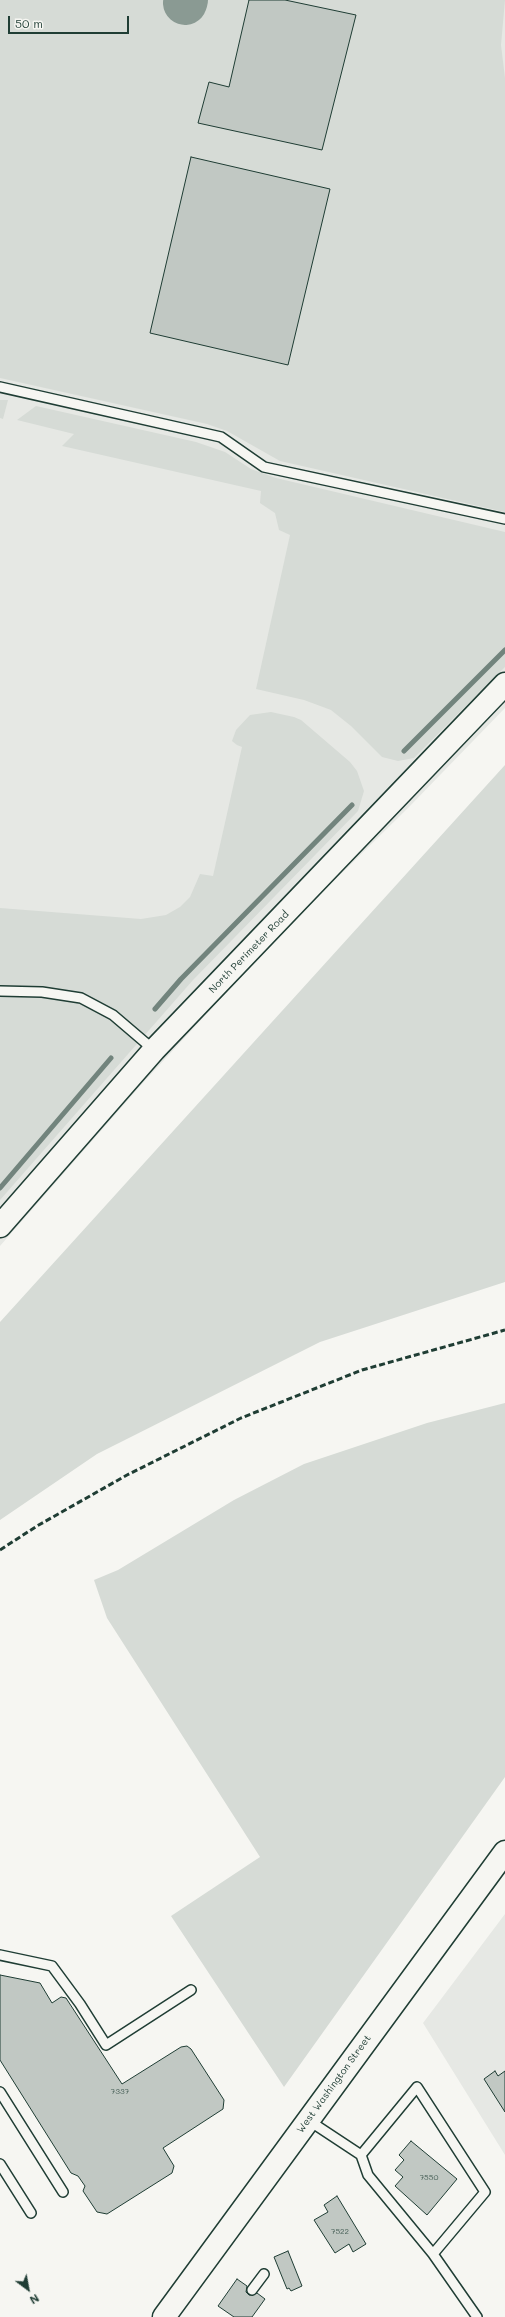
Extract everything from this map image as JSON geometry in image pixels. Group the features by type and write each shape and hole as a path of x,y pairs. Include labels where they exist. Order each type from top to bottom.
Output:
{"street":[{"name":"North Perimeter Road","path":"0,1226 154,1050 505,684"},
{"name":"West Washington Street","path":"164,2317 505,1852"}],"lane":[{"path":"0,387 221,437 264,467 505,519"},
{"path":"0,991 42,992 81,998 113,1014 154,1050"},
{"path":"0,1955 52,1966 80,2004 106,2045 191,1990"},
{"path":"361,2155 417,2087 484,2192 433,2254"},
{"path":"0,2092 63,2192"},
{"path":"308,2120 361,2155 368,2175 433,2254 477,2317"},
{"path":"0,2164 32,2213"},
{"path":"252,2290 264,2274"}],"shaded area":[{"path":"0,0 505,0 505,708 409,807 283,931 141,1085 0,1246"},
{"path":"0,0 505,0 501,45 505,78 505,512 280,461 227,431 207,424 0,378"},
{"path":"0,400 8,400 3,419 0,418"},
{"path":"36,406 196,442 225,452 251,469 276,478 505,532 505,667 414,758 398,761 382,757 351,726 331,710 304,700 256,689 290,535 279,530 275,513 260,503 261,491 62,446 74,434 17,420"},
{"path":"271,712 301,720 350,762 357,771 364,791 358,811 193,980 0,1200 0,908 141,919 166,915 180,907 190,897 200,874 213,876 242,747 232,741 236,730 250,715"},
{"path":"505,765 505,1282 320,1342 97,1454 0,1520 0,1322"},
{"path":"505,1403 505,1777 284,2087 171,1916 260,1857 107,1618 94,1580 118,1570 234,1500 304,1464 427,1423"},
{"path":"505,1914 505,2155 423,2023"}],"building":[{"path":"249,0 285,0 356,15 322,150 198,123 209,82 229,87"},
{"path":"191,157 330,189 288,365 150,333"},
{"path":"0,1975 40,1983 52,2003 61,1997 66,1998 122,2084 181,2047 187,2046 191,2049 224,2100 223,2109 163,2148 174,2166 172,2173 107,2214 97,2212 83,2191 85,2186 78,2176 71,2173 0,2060"},
{"path":"495,2071 498,2076 505,2071 505,2112 484,2079"},
{"path":"411,2141 457,2179 427,2215 395,2186 403,2177 395,2170 404,2160 399,2155"},
{"path":"337,2196 366,2244 353,2252 349,2244 335,2253 314,2220 328,2212 324,2205"},
{"path":"288,2251 302,2286 291,2291 289,2288 287,2289 274,2257"},
{"path":"237,2279 247,2286 246,2292 249,2295 257,2293 265,2299 252,2317 234,2317 218,2306"}],"waterway":[{"path":"404,751 505,650"},
{"path":"155,1009 181,979 352,805"},
{"path":"0,1188 111,1058"}],"railway":[{"path":"0,1550 37,1526 127,1475 241,1418 362,1370 505,1330"}]}
